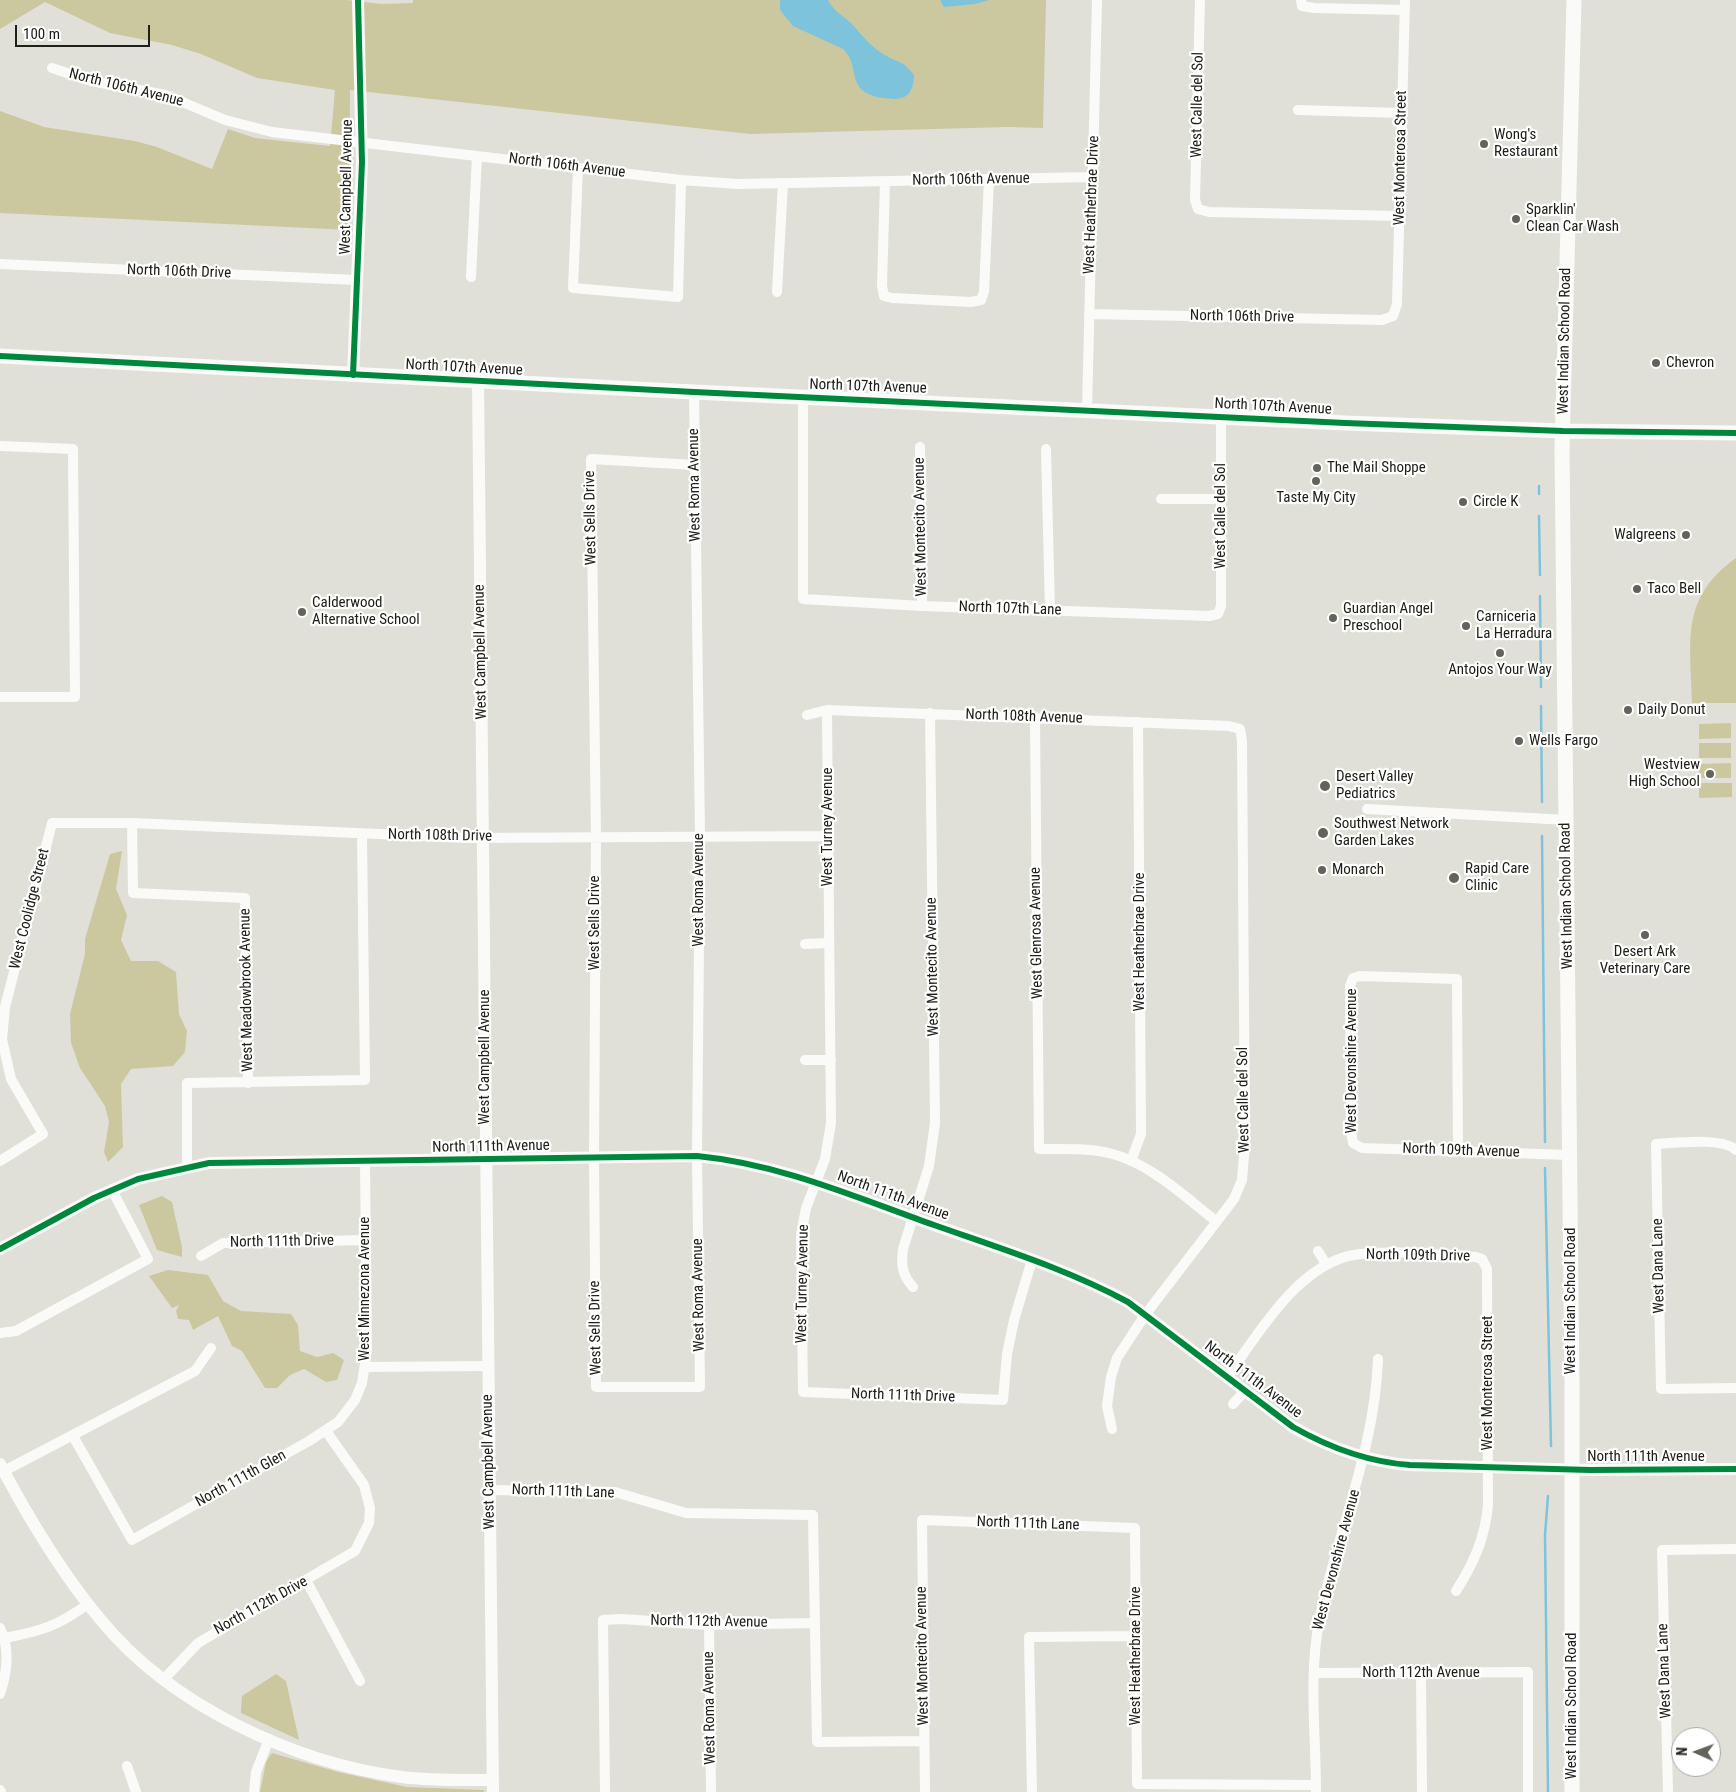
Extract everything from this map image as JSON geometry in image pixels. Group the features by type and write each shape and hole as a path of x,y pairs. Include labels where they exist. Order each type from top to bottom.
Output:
{"main road":[{"name":"West Indian School Road","path":"1572,1792 1570,1156 1563,431 1574,0"},
{"name":"North 107th Avenue","path":"0,356 1221,417 1563,431 1736,433"}],"street":[{"name":"West Campbell Avenue","path":"353,375 362,144 358,0"},
{"name":"West Heatherbrae Drive","path":"1087,410 1097,0"},
{"name":"West Calle del Sol","path":"1200,0 1195,200 1198,209 1209,212 1400,216"},
{"path":"1302,3 1314,8 1405,5"},
{"name":"West Monterosa Street","path":"1393,316 1397,304 1405,5"},
{"name":"North 106th Avenue","path":"52,68 91,80 166,95 248,127 362,144 681,180 738,184 1093,177"},
{"path":"1298,110 1402,113"},
{"path":"471,276 477,156"},
{"path":"578,168 574,288 678,297 681,180"},
{"path":"885,182 882,286 884,296 961,301 981,300 984,292 989,179"},
{"path":"776,292 783,183"},
{"name":"North 106th Drive","path":"0,264 357,280"},
{"name":"North 106th Drive","path":"1089,314 1382,320 1393,316"},
{"name":"West Campbell Avenue","path":"478,381 493,1786"},
{"name":"West Roma Avenue","path":"596,1387 700,1387 697,1156 700,836 694,392"},
{"name":"North 107th Lane","path":"803,397 803,599 922,606 1209,616 1218,614"},
{"name":"West Calle del Sol","path":"1218,614 1221,606 1221,417"},
{"path":"0,446 73,449 76,697 0,697"},
{"name":"West Montecito Avenue","path":"920,447 922,606"},
{"path":"1046,449 1050,610"},
{"name":"West Sells Drive","path":"596,1387 594,1158 596,837 590,460 695,465"},
{"path":"1161,499 1220,499"},
{"name":"North 108th Avenue","path":"807,715 827,710 930,713 1229,726 1240,729"},
{"name":"West Turney Avenue","path":"803,1392 801,1235 806,1208 824,1159 831,1123 827,710"},
{"name":"West Montecito Avenue","path":"913,1287 904,1277 901,1263 912,1217 932,1154 935,1124 930,713"},
{"name":"West Glenrosa Avenue","path":"1035,717 1039,1149 1107,1153 1131,1161"},
{"name":"West Heatherbrae Drive","path":"1131,1161 1141,1134 1138,722"},
{"name":"West Calle del Sol","path":"1112,1429 1107,1406 1111,1377 1121,1350 1145,1314 1234,1199 1242,1180 1245,1164 1242,740 1240,729"},
{"path":"1367,809 1567,820"},
{"name":"North 108th Drive","path":"52,823 132,823 362,835 484,838 828,836"},
{"name":"West Coolidge Street","path":"0,1160 43,1134 11,1079 2,1039 5,1006 52,823"},
{"name":"West Meadowbrook Avenue","path":"132,823 132,894 245,898 248,1083"},
{"path":"187,1166 187,1083 365,1080 362,835"},
{"path":"805,944 829,943"},
{"name":"West Devonshire Avenue","path":"1353,1143 1351,1132 1350,986 1353,978 1360,976 1457,979 1458,1151"},
{"path":"805,1060 831,1060"},
{"name":"West Dana Lane","path":"1736,1150 1732,1146 1703,1142 1656,1144 1661,1389 1736,1388"},
{"name":"North 109th Avenue","path":"1353,1143 1362,1148 1570,1156"},
{"name":"North 111th Avenue","path":"0,1249 138,1178 187,1166 229,1162 365,1162 697,1156 736,1160 816,1181 1032,1260 1106,1290 1145,1314 1245,1391 1308,1435 1334,1448 1364,1458 1397,1464 1488,1468 1572,1470 1736,1469"},
{"path":"1131,1161 1156,1175 1216,1221"},
{"name":"West Minnezona Avenue","path":"346,1413 355,1400 365,1367 367,1350 365,1162"},
{"path":"0,1333 16,1330 148,1259 112,1190"},
{"name":"North 111th Drive","path":"201,1256 223,1243 366,1240"},
{"path":"1318,1251 1326,1264"},
{"name":"North 109th Drive","path":"1226,1376 1303,1280 1326,1264 1353,1255 1371,1254 1476,1257 1482,1259"},
{"name":"West Monterosa Street","path":"1456,1592 1471,1568 1482,1542 1488,1504 1487,1269 1482,1259"},
{"name":"North 111th Drive","path":"803,1392 1003,1400 1007,1354 1014,1320 1032,1260"},
{"path":"211,1348 195,1371 73,1436 2,1467 44,1543 88,1604 118,1639 164,1680 209,1709 268,1739 326,1760 373,1772 427,1780 493,1786"},
{"name":"West Devonshire Avenue","path":"1316,1789 1314,1673 1320,1616 1364,1458 1376,1403 1378,1359"},
{"path":"365,1367 488,1366"},
{"path":"1233,1404 1245,1391"},
{"name":"North 111th Glen","path":"73,1436 132,1540 326,1431 346,1413"},
{"name":"North 112th Drive","path":"164,1680 182,1657 198,1642 355,1551 370,1523 370,1508 364,1485 326,1431"},
{"name":"North 111th Lane","path":"489,1490 615,1492 686,1513 813,1516 814,1623"},
{"name":"West Montecito Avenue","path":"922,1520 925,1792"},
{"name":"North 111th Lane","path":"922,1520 1135,1528"},
{"name":"West Heatherbrae Drive","path":"1135,1528 1137,1784 1316,1789"},
{"name":"West Dana Lane","path":"1668,1792 1662,1550 1736,1549"},
{"path":"306,1580 360,1681"},
{"path":"5,1638 40,1632 65,1620 88,1604"},
{"name":"North 112th Avenue","path":"605,1792 603,1620 622,1619 709,1625 814,1623"},
{"path":"814,1623 817,1742 924,1741"},
{"name":"West Roma Avenue","path":"709,1625 711,1792"},
{"path":"0,1628 5,1638 7,1659 0,1694"},
{"path":"1032,1792 1029,1638 1136,1636"},
{"path":"1421,1672 1422,1792"},
{"name":"North 112th Avenue","path":"1314,1673 1528,1672 1528,1792"},
{"path":"254,1792 256,1772 268,1739"},
{"path":"127,1766 136,1792"}],"shaded area":[{"path":"0,0 347,0 381,4 413,3 413,0 1046,0 1043,128 1008,127 750,134 350,90 349,230 0,213 0,111 44,127 135,141 157,147 212,169 228,129 255,138 330,146 335,90 257,78 201,54 172,45 110,33 45,2 0,29"},
{"path":"1736,558 1736,703 1692,703 1690,641 1692,623 1697,606 1705,589 1718,573"},
{"path":"1731,723 1731,738 1699,739 1699,724"},
{"path":"1699,743 1731,743 1731,758 1699,758"},
{"path":"1731,763 1731,778 1699,778 1699,764"},
{"path":"1699,783 1732,783 1732,797 1699,798"},
{"path":"122,851 116,889 127,915 121,940 131,961 158,961 176,972 179,1014 187,1031 185,1052 173,1066 131,1069 121,1084 123,1147 108,1162 104,1152 109,1122 105,1106 80,1068 71,1043 70,1014 85,954 85,939 110,854"},
{"path":"162,1196 172,1202 182,1247 182,1257 157,1250 139,1205"},
{"path":"168,1270 208,1275 223,1301 241,1311 291,1314 298,1325 300,1351 317,1357 333,1353 344,1360 337,1380 326,1382 304,1369 290,1375 277,1388 265,1388 242,1351 232,1346 218,1316 193,1330 189,1320 178,1319 176,1311 179,1305 172,1308 149,1276"},
{"path":"276,1674 286,1681 299,1740 241,1713 242,1696"},
{"path":"272,1753 338,1772 407,1787 484,1790 484,1792 260,1792 266,1762"}],"water":[{"path":"780,0 828,0 836,11 852,24 878,51 903,64 910,70 914,75 910,92 906,96 892,99 871,95 863,90 855,78 849,56 843,49 793,26 780,10"},
{"path":"940,0 989,0 975,4 944,7"}],"waterway":[{"path":"1539,486 1539,494"},
{"path":"1539,516 1540,575"},
{"path":"1540,596 1541,687"},
{"path":"1541,706 1542,802"},
{"path":"1542,836 1545,1142"},
{"path":"1545,1168 1551,1446"},
{"path":"1548,1496 1545,1535 1548,1792"}],"cycle path":[{"path":"353,375 362,162 358,0"},
{"path":"0,356 1345,423 1563,431 1736,433"},
{"path":"0,1249 94,1198 138,1179 209,1163 697,1156 758,1166 817,1183 1081,1279 1128,1302 1293,1427 1349,1453 1379,1461 1410,1465 1590,1470 1736,1469"}],"place":[{"name":"Wong's Restaurant","path":"1484,144"},
{"name":"Sparklin' Clean Car Wash","path":"1516,219"},
{"name":"Chevron","path":"1656,363"},
{"name":"The Mail Shoppe","path":"1317,468"},
{"name":"Taste My City","path":"1316,481"},
{"name":"Circle K","path":"1463,502"},
{"name":"Walgreens","path":"1686,535"},
{"name":"Taco Bell","path":"1637,589"},
{"name":"Calderwood Alternative School","path":"302,612"},
{"name":"Guardian Angel Preschool","path":"1333,618"},
{"name":"Carniceria La Herradura","path":"1466,626"},
{"name":"Antojos Your Way","path":"1500,653"},
{"name":"Daily Donut","path":"1628,710"},
{"name":"Wells Fargo","path":"1519,741"},
{"name":"Westview High School","path":"1710,774"},
{"name":"Desert Valley Pediatrics","path":"1325,786"},
{"name":"Southwest Network Garden Lakes","path":"1323,833"},
{"name":"Monarch","path":"1322,870"},
{"name":"Rapid Care Clinic","path":"1454,878"},
{"name":"Desert Ark Veterinary Care","path":"1645,935"}]}
